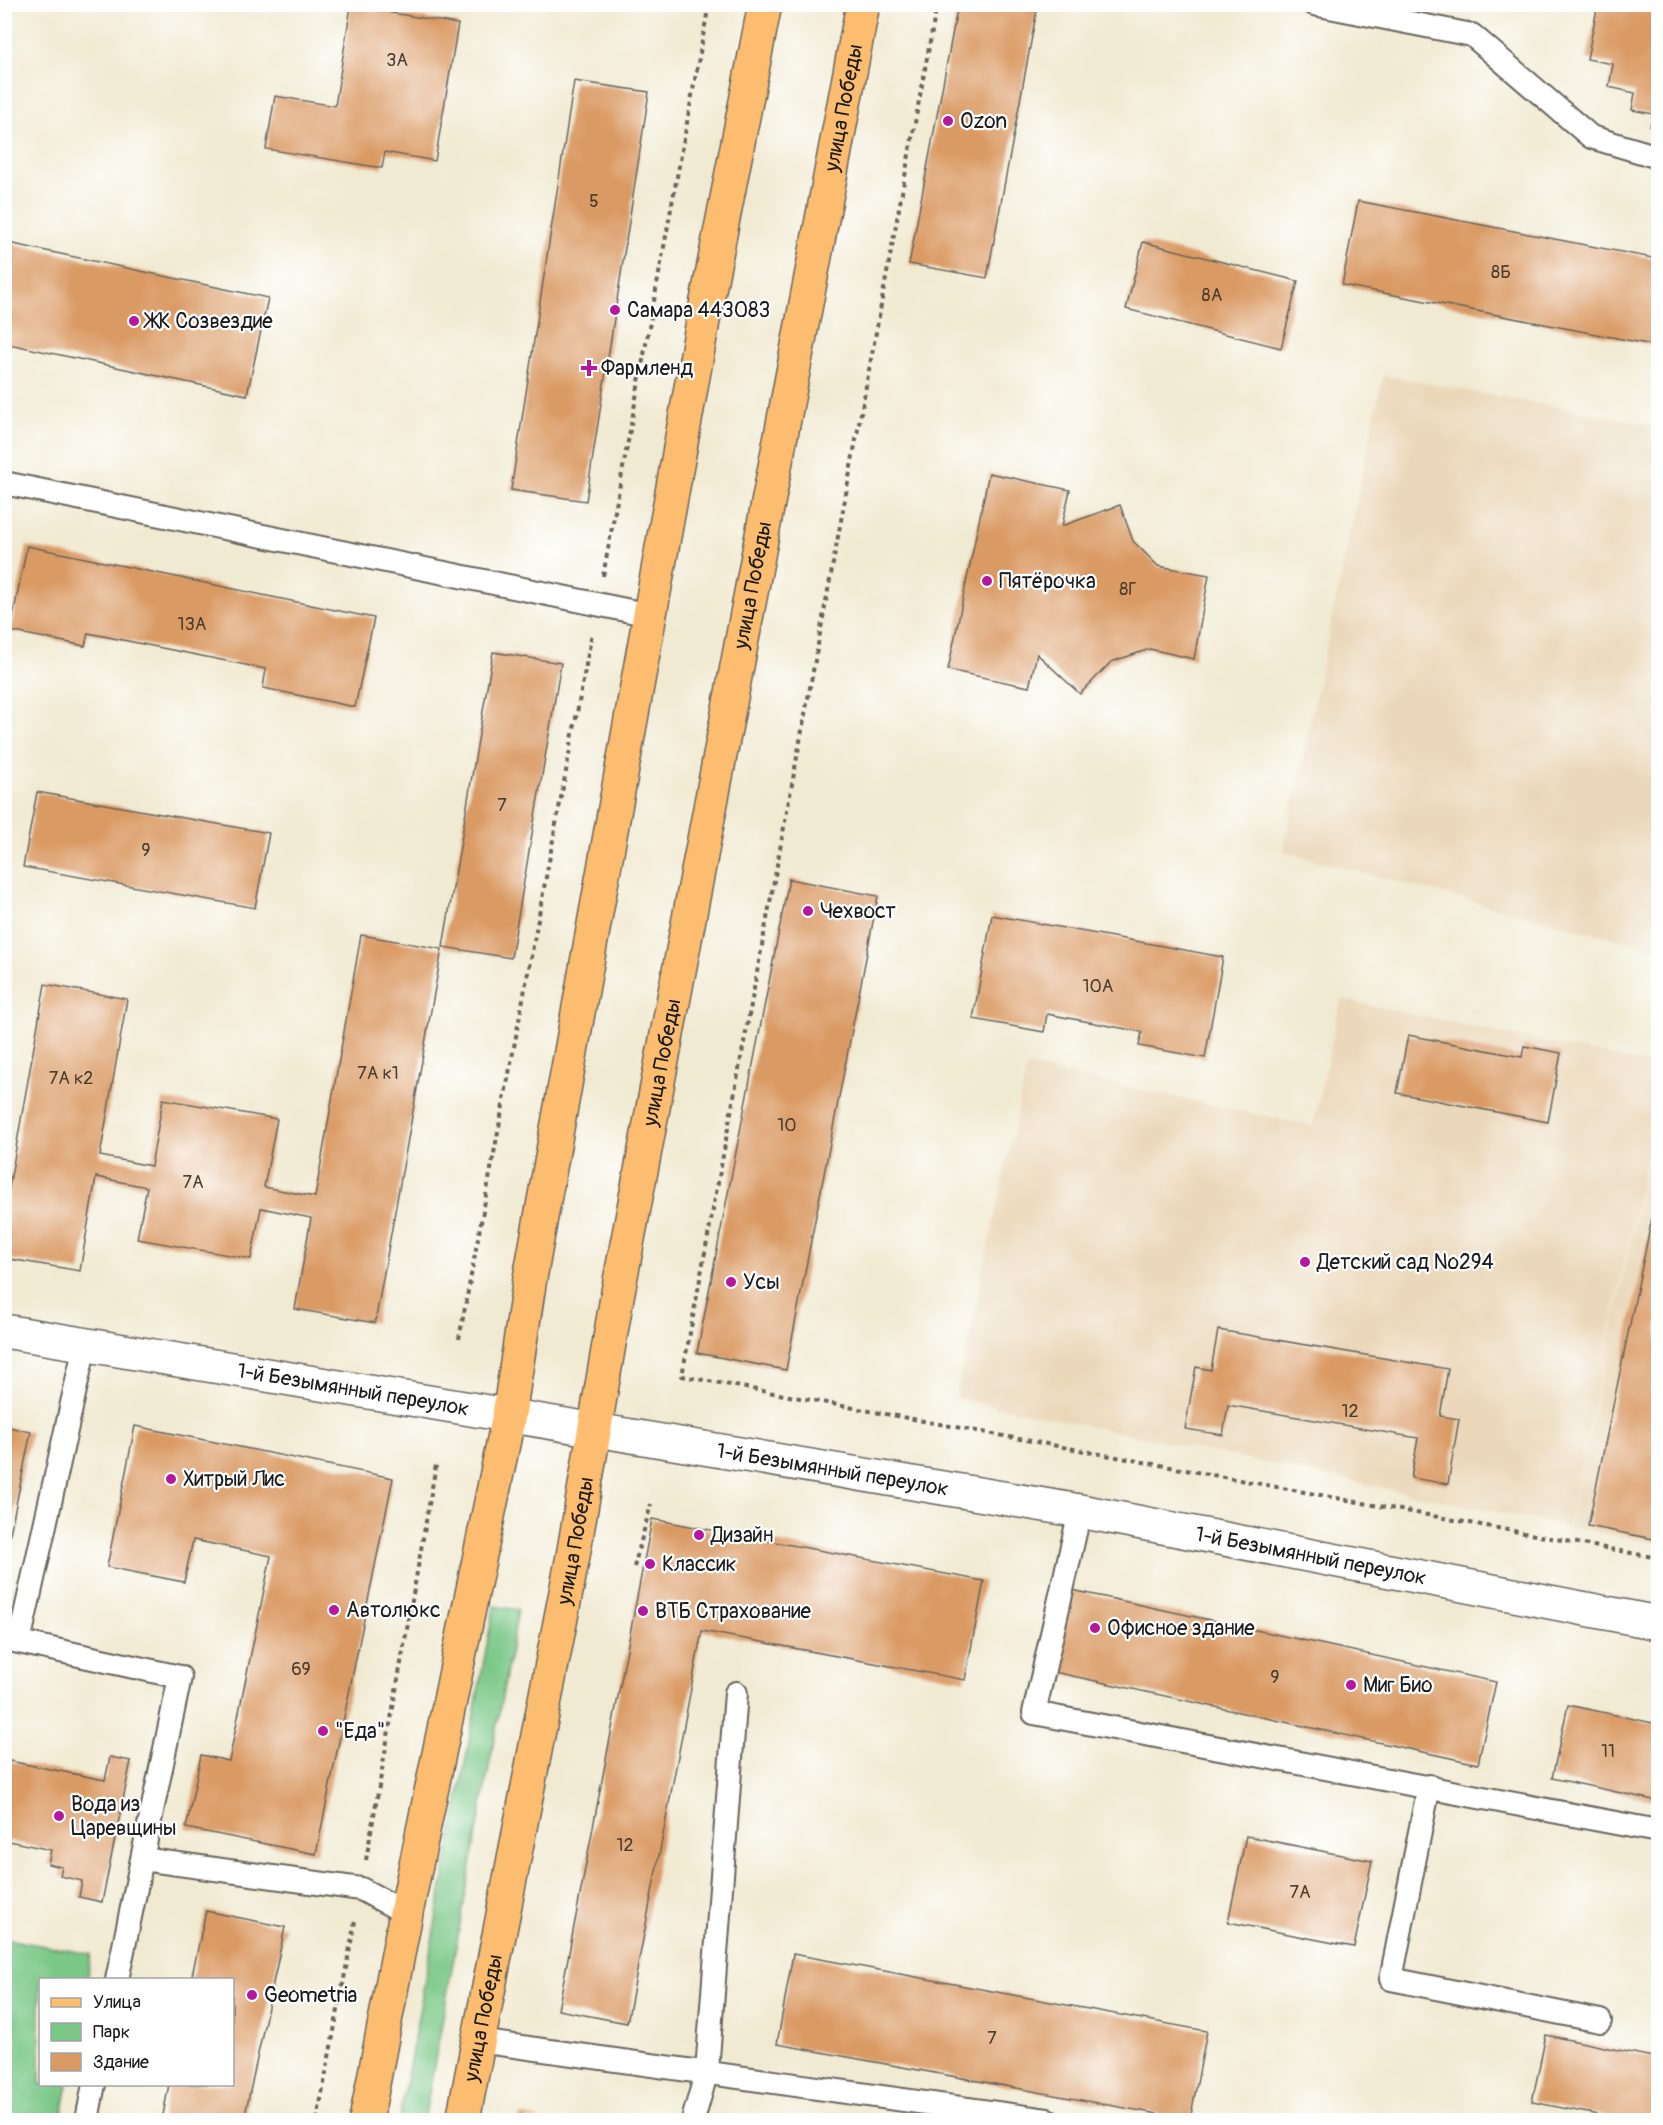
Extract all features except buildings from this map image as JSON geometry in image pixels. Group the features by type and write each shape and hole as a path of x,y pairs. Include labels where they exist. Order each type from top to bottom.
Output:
{"main road":[{"path":"366,2121 508,1414 529,1284 650,615 765,4"},
{"name":"улица Победы","path":"463,2121 573,1556 593,1428 863,4"}],"street":[{"name":"1-й Безымянный переулок","path":"4,1331 1080,1511 1659,1623"}],"lane":[{"path":"1314,4 1425,14 1472,35 1591,137 1659,156"},
{"path":"4,483 650,615"},
{"path":"85,1345 12,1640 180,1677 117,1978"},
{"path":"1080,1511 1034,1713 1659,1831"},
{"path":"693,2121 707,2071 736,1693"},
{"path":"1429,1786 1391,1979 1600,2021"},
{"path":"142,1859 360,1889 406,1913"},
{"path":"478,2042 707,2071 1047,2121"},
{"path":"87,2121 94,2086"}],"path":[{"path":"459,1339 709,4"},
{"path":"937,4 682,1376 1659,1558"},
{"path":"317,2121 436,1465"},
{"path":"634,1567 651,1504"}],"shaded area":[{"path":"1383,375 1658,426 1658,950 1283,852"},
{"name":"Детский сад №294","path":"1341,999 1658,1066 1658,1103 1568,1527 956,1398 1027,1066 1313,1126"},
{"path":"1658,1113 1658,1544 1569,1527"}],"green space":[{"path":"494,1606 518,1610 424,2120 399,2120"},
{"path":"5,1939 91,1954 87,1978 39,1978 39,2086 68,2086 61,2120 5,2120"}],"place":[{"name":"Ozon","path":"948,121"},
{"name":"Самара 443083","path":"615,310"},
{"name":"ЖК Созвездие","path":"134,321"},
{"name":"Фармленд","path":"589,368"},
{"name":"Пятёрочка","path":"987,581"},
{"name":"Чехвост","path":"808,911"},
{"name":"Детский сад №294","path":"1305,1262"},
{"name":"Усы","path":"731,1282"},
{"name":"Хитрый Лис","path":"171,1479"},
{"name":"Дизайн","path":"699,1535"},
{"name":"Классик","path":"650,1564"},
{"name":"Автолюкс","path":"334,1610"},
{"name":"ВТБ Страхование","path":"643,1611"},
{"name":"Офисное здание","path":"1095,1628"},
{"name":"Миг Био","path":"1351,1685"},
{"name":"\"Еда\"","path":"323,1731"},
{"name":"Вода из Царевщины","path":"59,1816"},
{"name":"Geometria","path":"252,1995"}]}
